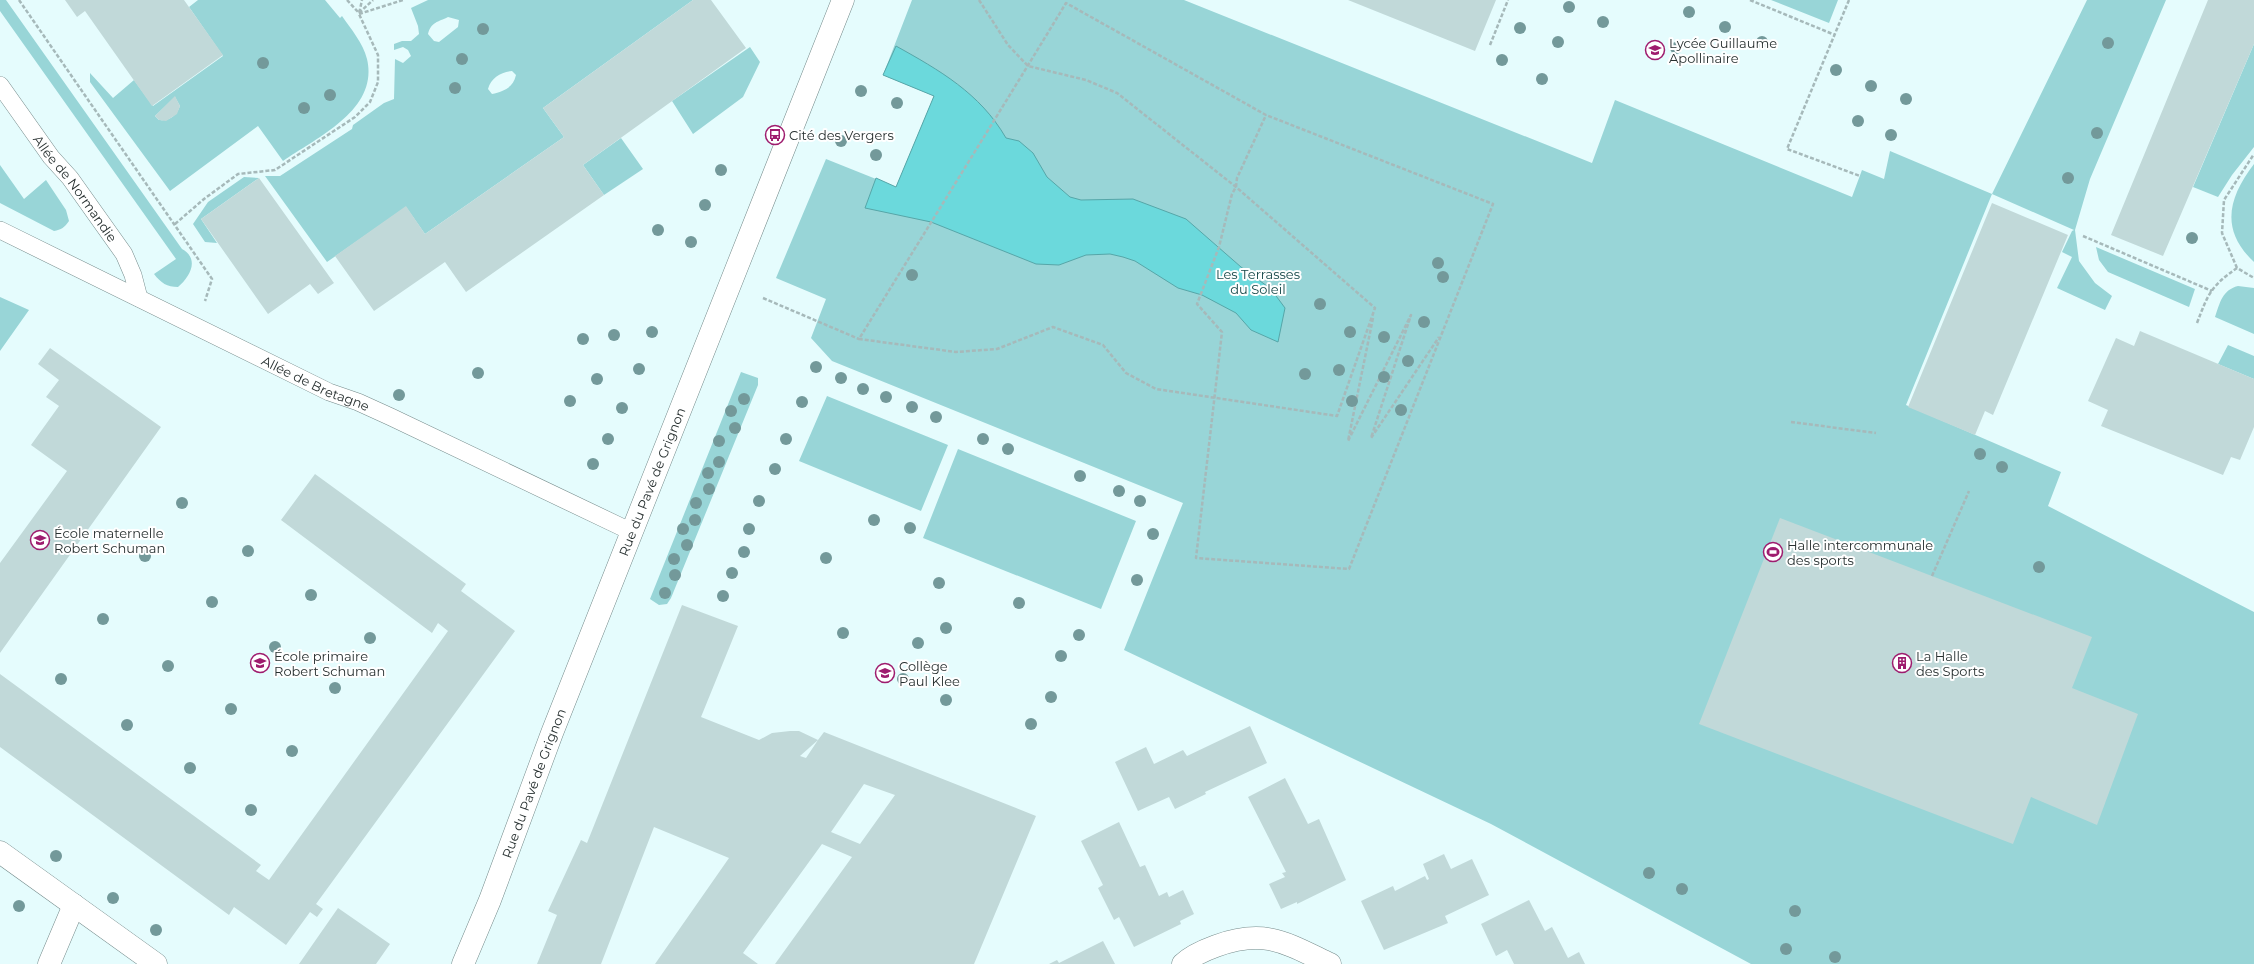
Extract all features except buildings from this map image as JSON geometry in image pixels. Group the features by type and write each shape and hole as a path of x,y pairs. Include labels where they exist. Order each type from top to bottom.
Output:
{"street":[{"name":"Rue du Pavé de Grignon","path":"463,964 490,900 552,733 843,0"},
{"path":"0,852 156,964"},
{"path":"50,964 74,905"},
{"path":"1183,964 1208,949 1232,940 1252,937 1290,944 1330,964"}],"lane":[{"name":"Allée de Normandie","path":"0,85 51,157 70,178 124,254 133,275 139,298"},
{"name":"Allée de Bretagne","path":"0,230 329,392 358,402 391,417 632,532"}],"path":[{"path":"20,0 212,278 200,328"},
{"path":"175,224 204,199 238,174 275,170 355,117 370,102 378,82 378,55 359,14 347,0"},
{"path":"359,14 362,0"},
{"path":"359,14 373,0"},
{"path":"359,14 403,0"},
{"path":"979,0 1008,45 1028,66 1086,80 1118,93 1236,187 1375,308"},
{"path":"1490,45 1508,0"},
{"path":"1750,0 1835,35"},
{"path":"1849,0 1787,149 1860,176"},
{"path":"859,339 1066,3 1266,115 1493,204 1349,569 1196,558 1222,332 1197,304 1219,247 1232,194 1236,187 1237,178 1266,115"},
{"path":"2254,154 2237,177 2224,200 2222,233 2237,268 2254,278"},
{"path":"2084,236 2212,291"},
{"path":"2198,323 2208,294 2225,277 2237,268"},
{"path":"763,298 859,339 956,352 997,349 1053,327 1103,345 1126,373 1156,389 1337,416 1375,308"},
{"path":"1375,308 1348,441 1411,315 1371,438 1443,332"},
{"path":"1791,422 1876,433"},
{"path":"1932,576 1969,491"}],"green space":[{"path":"0,0 6,0 182,249 191,258 192,263 189,273 178,287 164,284 154,274 176,259 0,11"},
{"path":"198,0 325,0 340,18 342,16 363,47 367,59 368,77 364,93 355,107 328,132 283,161 258,126 170,191 90,82 90,73 113,98 134,80 153,106 223,56 189,7","holes":["175,97 180,106 177,113 169,119 159,120 155,116"]},
{"path":"428,0 693,0 543,108 564,137 425,234 406,207 327,262 265,176 280,176 352,129 353,125 384,103 394,99 395,59 403,63 411,56 408,50 403,47 394,50 394,44 402,41 411,41 419,34 418,26 411,8","holes":["448,17 459,20 458,27 439,42 434,41 428,34 429,30 435,23","512,71 516,75 513,83 504,90 492,94 488,89 491,82 500,74"]},
{"name":"Halle intercommunale des sports","path":"912,0 1184,0 1592,163 1615,100 1852,197 1862,170 1884,179 1890,151 1992,194 1906,405 2061,472 2048,506 2254,612 2254,964 1751,964 1491,824 1124,650 1183,503 832,361 811,338 826,299 776,278 826,159 896,187 934,96 883,75"},
{"path":"1771,0 1838,0 1829,23"},
{"path":"2087,0 2166,0 2090,179 2075,230 2079,261 2095,283 2112,296 2105,310 2057,288 2072,257 2062,252 2072,231 2074,230 1992,194"},
{"path":"2254,44 2254,147 2232,175 2218,197 2193,187"},
{"path":"750,47 760,62 743,97 693,134 672,101"},
{"path":"621,138 643,169 604,195 583,165"},
{"path":"2254,164 2254,262 2243,250 2236,238 2232,226 2232,214 2238,189"},
{"path":"0,165 24,199 46,180 66,210 69,221 66,225 61,229 54,231 0,203"},
{"path":"244,177 259,178 201,219 217,243 205,242 193,224 208,202"},
{"path":"2096,247 2195,289 2189,307 2108,272 2099,260"},
{"path":"2238,286 2254,288 2254,334 2215,317 2222,298 2228,291"},
{"path":"0,297 29,310 0,351"},
{"path":"2228,345 2254,356 2254,379 2218,364"},
{"path":"741,372 758,378 758,385 671,598 667,604 659,605 650,599"},
{"path":"827,396 948,445 921,511 799,461"},
{"path":"958,449 1136,521 1101,609 923,538"}],"shaded area":[{"path":"896,46 928,64 971,95 996,122 1006,138 1019,141 1033,153 1047,177 1070,197 1081,200 1133,199 1186,219 1241,267 1271,289 1285,308 1278,342 1251,330 1236,313 1202,295 1178,288 1135,261 1123,257 1110,254 1086,255 1059,265 1036,264 931,222 865,208 876,178 896,187 934,96 883,75"}],"place":[{"name":"Lycée Guillaume Apollinaire","path":"1655,50"},
{"name":"Cité des Vergers","path":"775,135"},
{"name":"École maternelle Robert Schuman","path":"40,540"},
{"name":"Halle intercommunale des sports","path":"1773,552"},
{"name":"École primaire Robert Schuman","path":"260,663"},
{"name":"La Halle des Sports","path":"1902,663"},
{"name":"Collège Paul Klee","path":"885,673"}],"park label":[{"name":"Les Terrasses du Soleil","path":"1258,282"}]}
